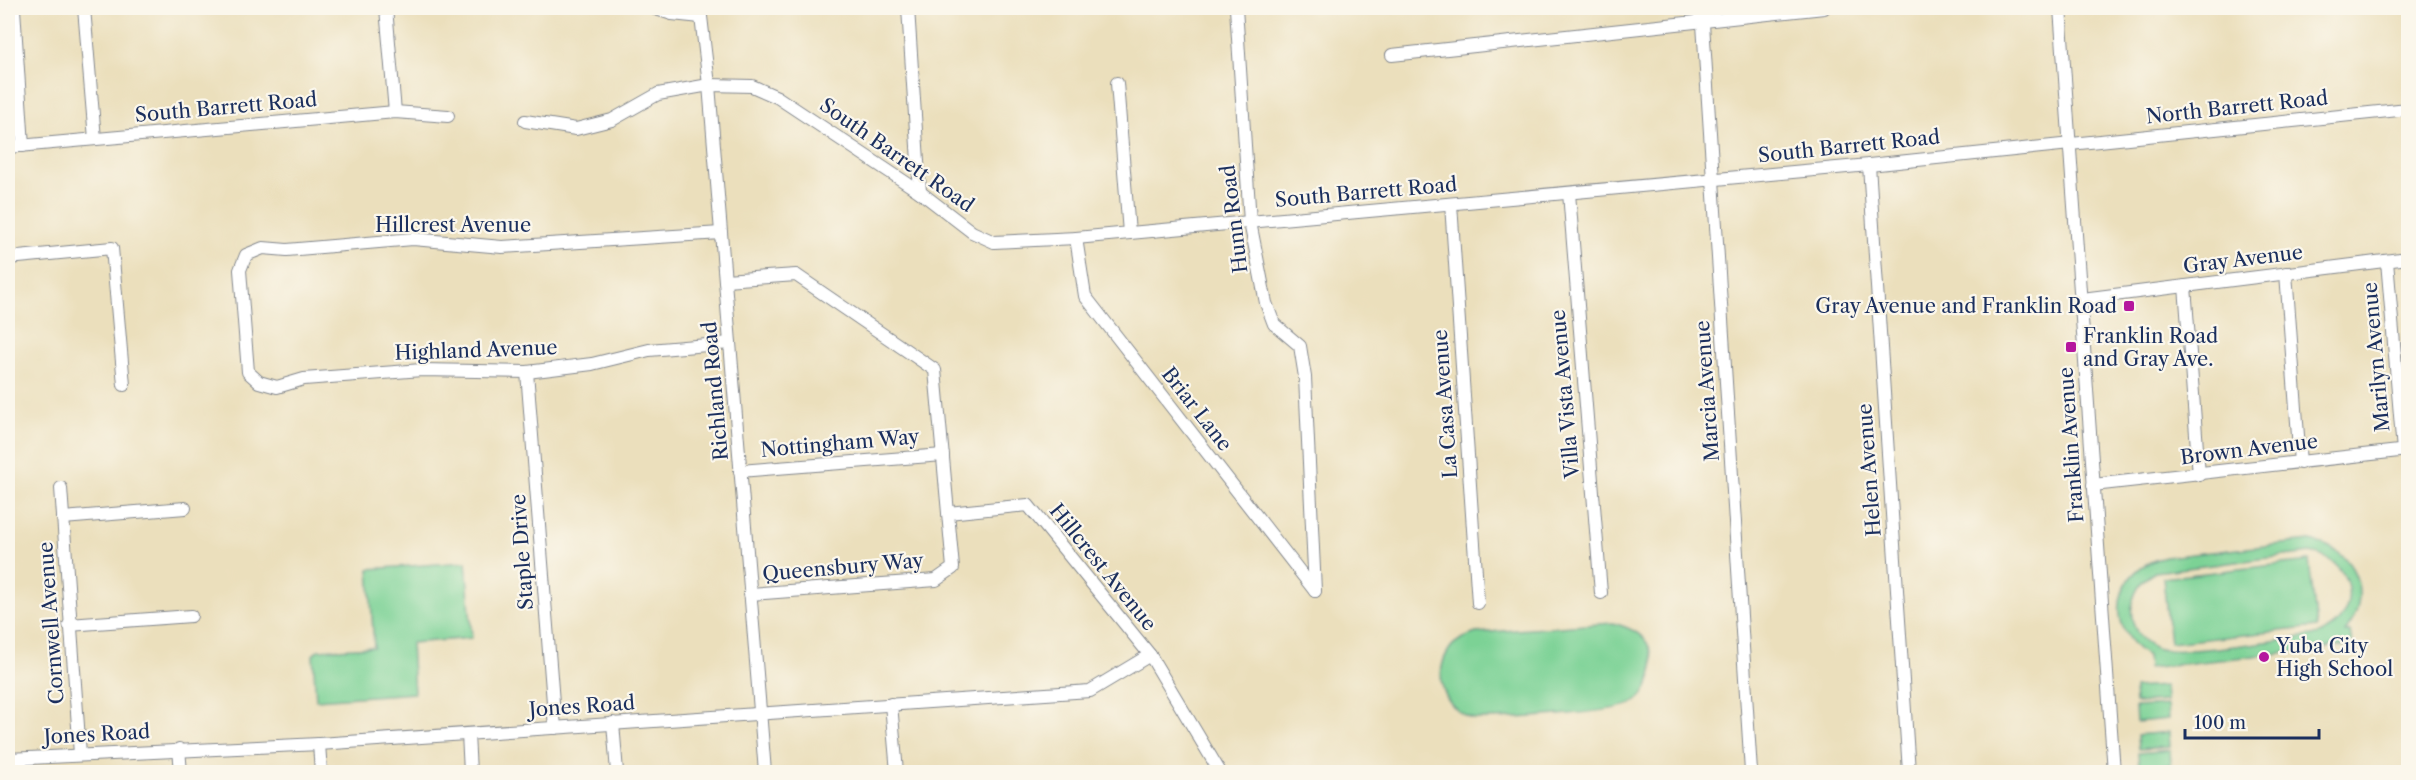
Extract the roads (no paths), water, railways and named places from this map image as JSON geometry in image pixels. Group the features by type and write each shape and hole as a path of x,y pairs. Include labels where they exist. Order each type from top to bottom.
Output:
{"street":[{"path":"8,8 14,9 23,146"},
{"path":"84,8 95,139"},
{"path":"386,8 395,112"},
{"path":"653,8 672,14 701,13"},
{"name":"Hunn Road","path":"1236,8 1250,222 1266,303 1274,324 1300,346 1305,377 1315,591"},
{"name":"Marcia Avenue","path":"1702,8 1752,772"},
{"path":"1392,55 1824,8"},
{"name":"Franklin Avenue","path":"2060,8 2114,772"},
{"path":"905,9 920,192"},
{"name":"Richland Road","path":"701,13 709,85 765,772"},
{"path":"1117,83 1129,233"},
{"name":"South Barrett Road","path":"525,120 576,129 612,120 658,94 709,85 752,86 777,97 920,192 972,232 994,242 1076,238 1450,204 1869,165 2070,143"},
{"name":"North Barrett Road","path":"2070,143 2409,109"},
{"name":"South Barrett Road","path":"8,147 395,112 448,116"},
{"name":"Helen Avenue","path":"1869,165 1908,772"},
{"name":"Villa Vista Avenue","path":"1569,193 1601,593"},
{"name":"La Casa Avenue","path":"1450,204 1478,603"},
{"name":"Hillcrest Avenue","path":"259,382 248,372 240,270 246,255 263,248 287,250 413,239 502,247 721,233"},
{"name":"Briar Lane","path":"1076,238 1085,296 1315,591"},
{"path":"8,258 112,248 124,385"},
{"name":"Gray Avenue","path":"2082,299 2409,258"},
{"name":"Marilyn Avenue","path":"2387,261 2406,450"},
{"path":"2286,273 2300,463"},
{"path":"725,280 796,275 935,370 948,513"},
{"path":"2184,286 2199,475"},
{"name":"Highland Avenue","path":"259,382 277,387 304,379 422,370 527,372 592,364 649,350 730,343"},
{"name":"Staple Drive","path":"527,372 555,728"},
{"name":"Brown Avenue","path":"2093,485 2199,475 2406,450"},
{"name":"Nottingham Way","path":"740,471 943,455"},
{"name":"Cornwell Avenue","path":"61,488 80,754"},
{"name":"Hillcrest Avenue","path":"948,513 1028,505 1150,655 1220,772"},
{"path":"63,518 185,508"},
{"name":"Queensbury Way","path":"750,594 936,579 952,568 948,513"},
{"path":"69,625 191,616"},
{"name":"Jones Road","path":"8,759 319,744 1090,691 1150,655"},
{"path":"891,704 897,772"},
{"path":"613,723 617,772"},
{"path":"468,734 470,772"},
{"path":"319,744 321,772"},
{"path":"179,749 181,772"}],"place":[{"name":"Gray Avenue and Franklin Road","path":"2129,306"},
{"name":"Franklin Road and Gray Ave.","path":"2071,347"},
{"name":"Yuba City High School","path":"2264,657"}]}
